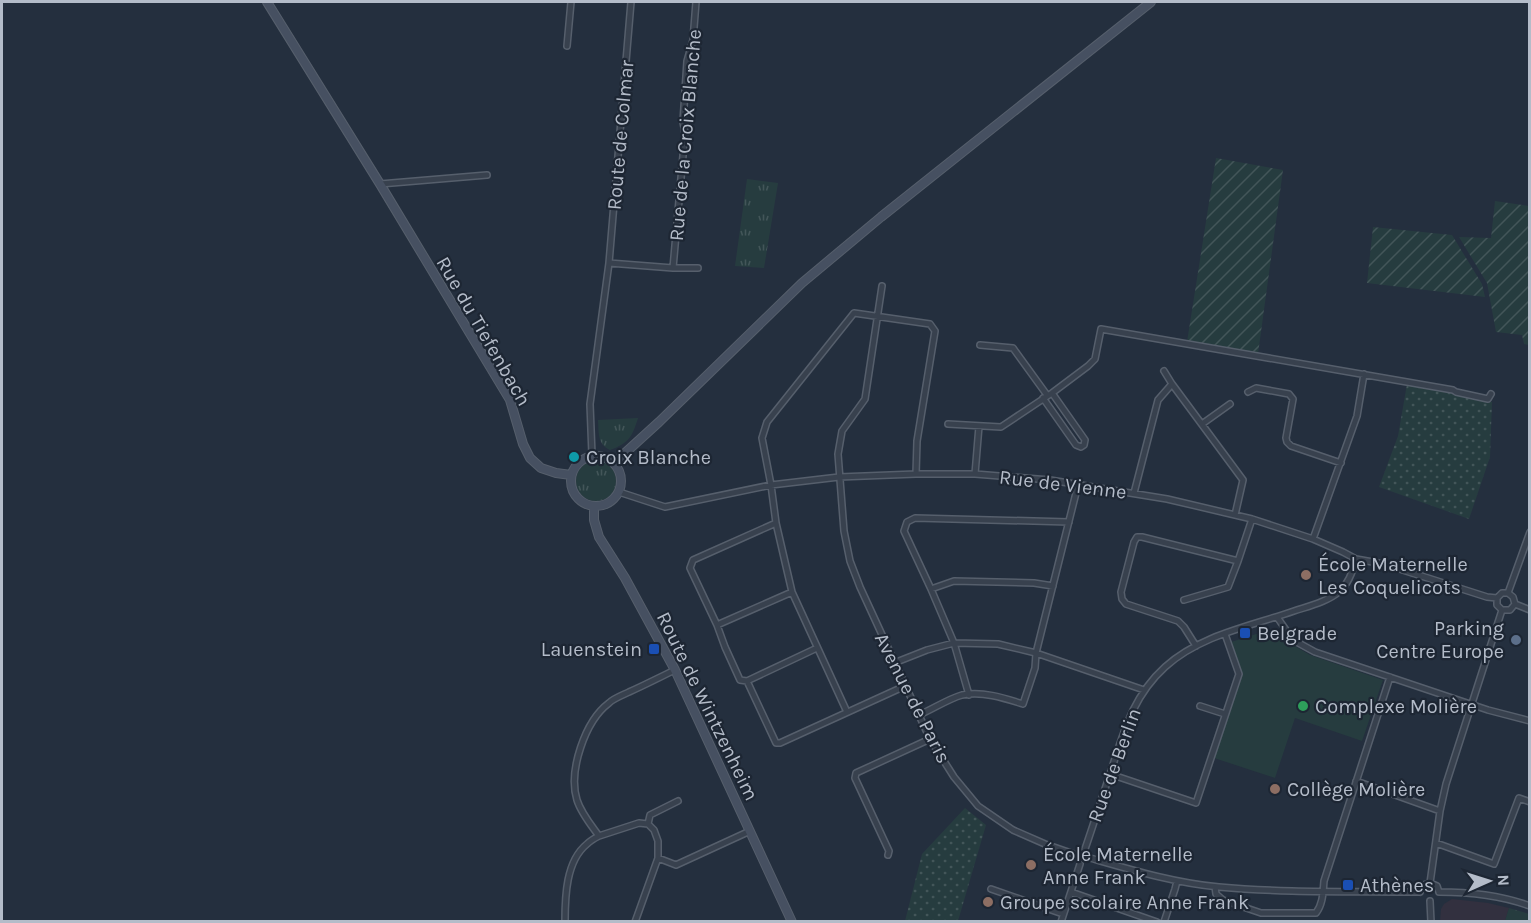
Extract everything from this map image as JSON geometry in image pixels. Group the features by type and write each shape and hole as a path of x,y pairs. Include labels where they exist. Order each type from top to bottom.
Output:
{"main road":[{"name":"Rue du Tiefenbach","path":"267,2 510,400 523,444 530,458 541,468 571,475"},
{"path":"614,463 802,283 881,217 1151,2"},
{"path":"592,455 605,457 614,463 620,472 621,482 619,492 612,500 603,505 594,506 582,502 574,495 570,486 571,475 576,464 583,458 592,455"},
{"name":"Route de Wintzenheim","path":"594,506 594,520 599,537 625,578 675,670 792,921"}],"street":[{"path":"567,46 571,2"},
{"name":"Route de Colmar","path":"609,266 631,2"},
{"name":"Rue de la Croix Blanche","path":"673,268 685,133 682,122 687,61 693,40 696,2"},
{"path":"380,184 487,175"},
{"path":"592,455 590,404 609,266"},
{"name":"Rue de la Croix Blanche","path":"609,266 698,268"},
{"name":"Avenue de Paris","path":"882,286 865,399 842,431 838,454 844,531 850,561 930,739 954,777 978,806 1013,830 1074,854"},
{"path":"847,712 792,592 776,523 762,438 767,422 854,313 930,324 935,331 917,441 916,474"},
{"path":"948,424 1001,427 1088,366 1095,359 1101,329 1453,390 1488,399 1491,393"},
{"path":"980,345 1012,348 1085,440 1084,445 1076,446 1047,395"},
{"path":"1164,370 1243,480 1235,515"},
{"path":"1313,539 1357,416 1364,374"},
{"path":"1134,493 1158,400 1172,384"},
{"path":"1248,392 1256,388 1289,394 1293,399 1287,442 1291,446 1341,463"},
{"path":"1203,424 1230,404"},
{"path":"975,474 979,426"},
{"name":"Rue de Vienne","path":"619,492 665,507 771,485 839,477 975,474 1050,480 1134,493 1252,519 1313,539 1356,559 1384,564 1487,597 1497,598"},
{"path":"919,715 961,696 969,695 995,695 1023,704 1035,668 1036,653 1078,485"},
{"path":"969,695 954,643 904,531 907,522 915,518 1069,522"},
{"path":"1184,600 1228,587 1252,519"},
{"path":"776,523 693,560 690,568 740,680 747,681 817,648"},
{"path":"1508,593 1530,532"},
{"path":"1196,646 1178,621 1126,604 1122,599 1121,592 1134,542 1137,537 1142,537 1238,561"},
{"name":"Rue de Berlin","path":"1085,849 1131,712 1144,690 1166,667 1196,646 1321,602 1339,591 1348,580 1356,559"},
{"path":"931,590 954,581 1053,586"},
{"path":"717,625 792,592"},
{"path":"1515,603 1510,610 1502,610 1497,605 1497,598 1502,593 1508,593 1513,597 1515,603 1530,610"},
{"path":"1430,883 1446,784 1502,610"},
{"path":"1277,617 1293,640 1315,652 1471,704 1530,721"},
{"path":"1110,774 1196,803 1239,674 1225,634"},
{"path":"894,663 927,650 954,643 998,644 1036,653 1144,690"},
{"path":"599,836 577,800 575,784 582,743 593,719 610,702 675,670"},
{"path":"1215,887 1216,894 1223,900 1261,913 1316,913 1320,908 1324,880 1390,677"},
{"path":"747,681 776,743 905,686"},
{"path":"1200,705 1225,714"},
{"path":"888,855 889,851 855,778 856,773 930,739"},
{"path":"1356,782 1440,811"},
{"path":"1436,843 1494,864 1519,798 1530,802"},
{"path":"648,824 650,815 678,801"},
{"path":"565,921 572,865 586,844 599,836 639,823 648,824 654,830 658,841 658,858 635,921"},
{"path":"658,858 676,865 750,831"},
{"path":"1078,849 1085,849 1088,851 1089,858 1087,862 1080,864 1076,861 1074,854 1078,849"},
{"path":"1089,858 1177,881 1215,887 1420,892"},
{"path":"1060,921 1080,864"},
{"path":"1164,921 1177,881"},
{"path":"1430,883 1437,886 1439,892 1436,899 1430,901 1423,898 1420,892 1423,885 1430,883"},
{"path":"991,889 1063,914"},
{"path":"1071,892 1157,921"},
{"path":"1439,892 1480,894 1530,906"},
{"path":"1430,901 1431,921"},
{"path":"1297,913 1297,921"}],"shaded area":[{"path":"1452,899 1509,908 1505,921 1440,922 1441,909"}],"green space":[{"path":"1216,158 1283,170 1258,354 1187,342"},
{"path":"747,179 778,183 764,268 735,266"},
{"path":"1495,201 1529,206 1529,345 1524,344 1522,335 1496,332 1487,283 1459,237 1491,238"},
{"path":"1373,227 1452,235 1482,284 1485,297 1367,283"},
{"path":"1407,384 1492,402 1490,457 1469,519 1379,487 1398,436"},
{"path":"638,418 632,435 622,445 610,450 603,444 598,420"},
{"path":"596,461 604,462 610,467 615,473 615,489 610,495 604,500 596,501 588,500 582,495 577,489 576,481 577,473 582,467 588,462"},
{"name":"Complexe Molière","path":"1276,629 1293,645 1310,655 1383,680 1362,741 1295,718 1275,778 1214,758 1242,674 1231,642"},
{"path":"965,808 986,825 958,921 905,921 922,854"},
{"path":"1509,908 1529,914 1529,921 1505,921"}],"place":[{"name":"Croix Blanche","path":"574,457"},
{"name":"École Maternelle Les Coquelicots","path":"1306,575"},
{"name":"Belgrade","path":"1245,633"},
{"name":"Parking Centre Europe","path":"1516,640"},
{"name":"Lauenstein","path":"654,649"},
{"name":"Complexe Molière","path":"1303,706"},
{"name":"Collège Molière","path":"1275,789"},
{"name":"École Maternelle Anne Frank","path":"1031,865"},
{"name":"Athènes","path":"1348,885"},
{"name":"Groupe scolaire Anne Frank","path":"988,902"}]}
